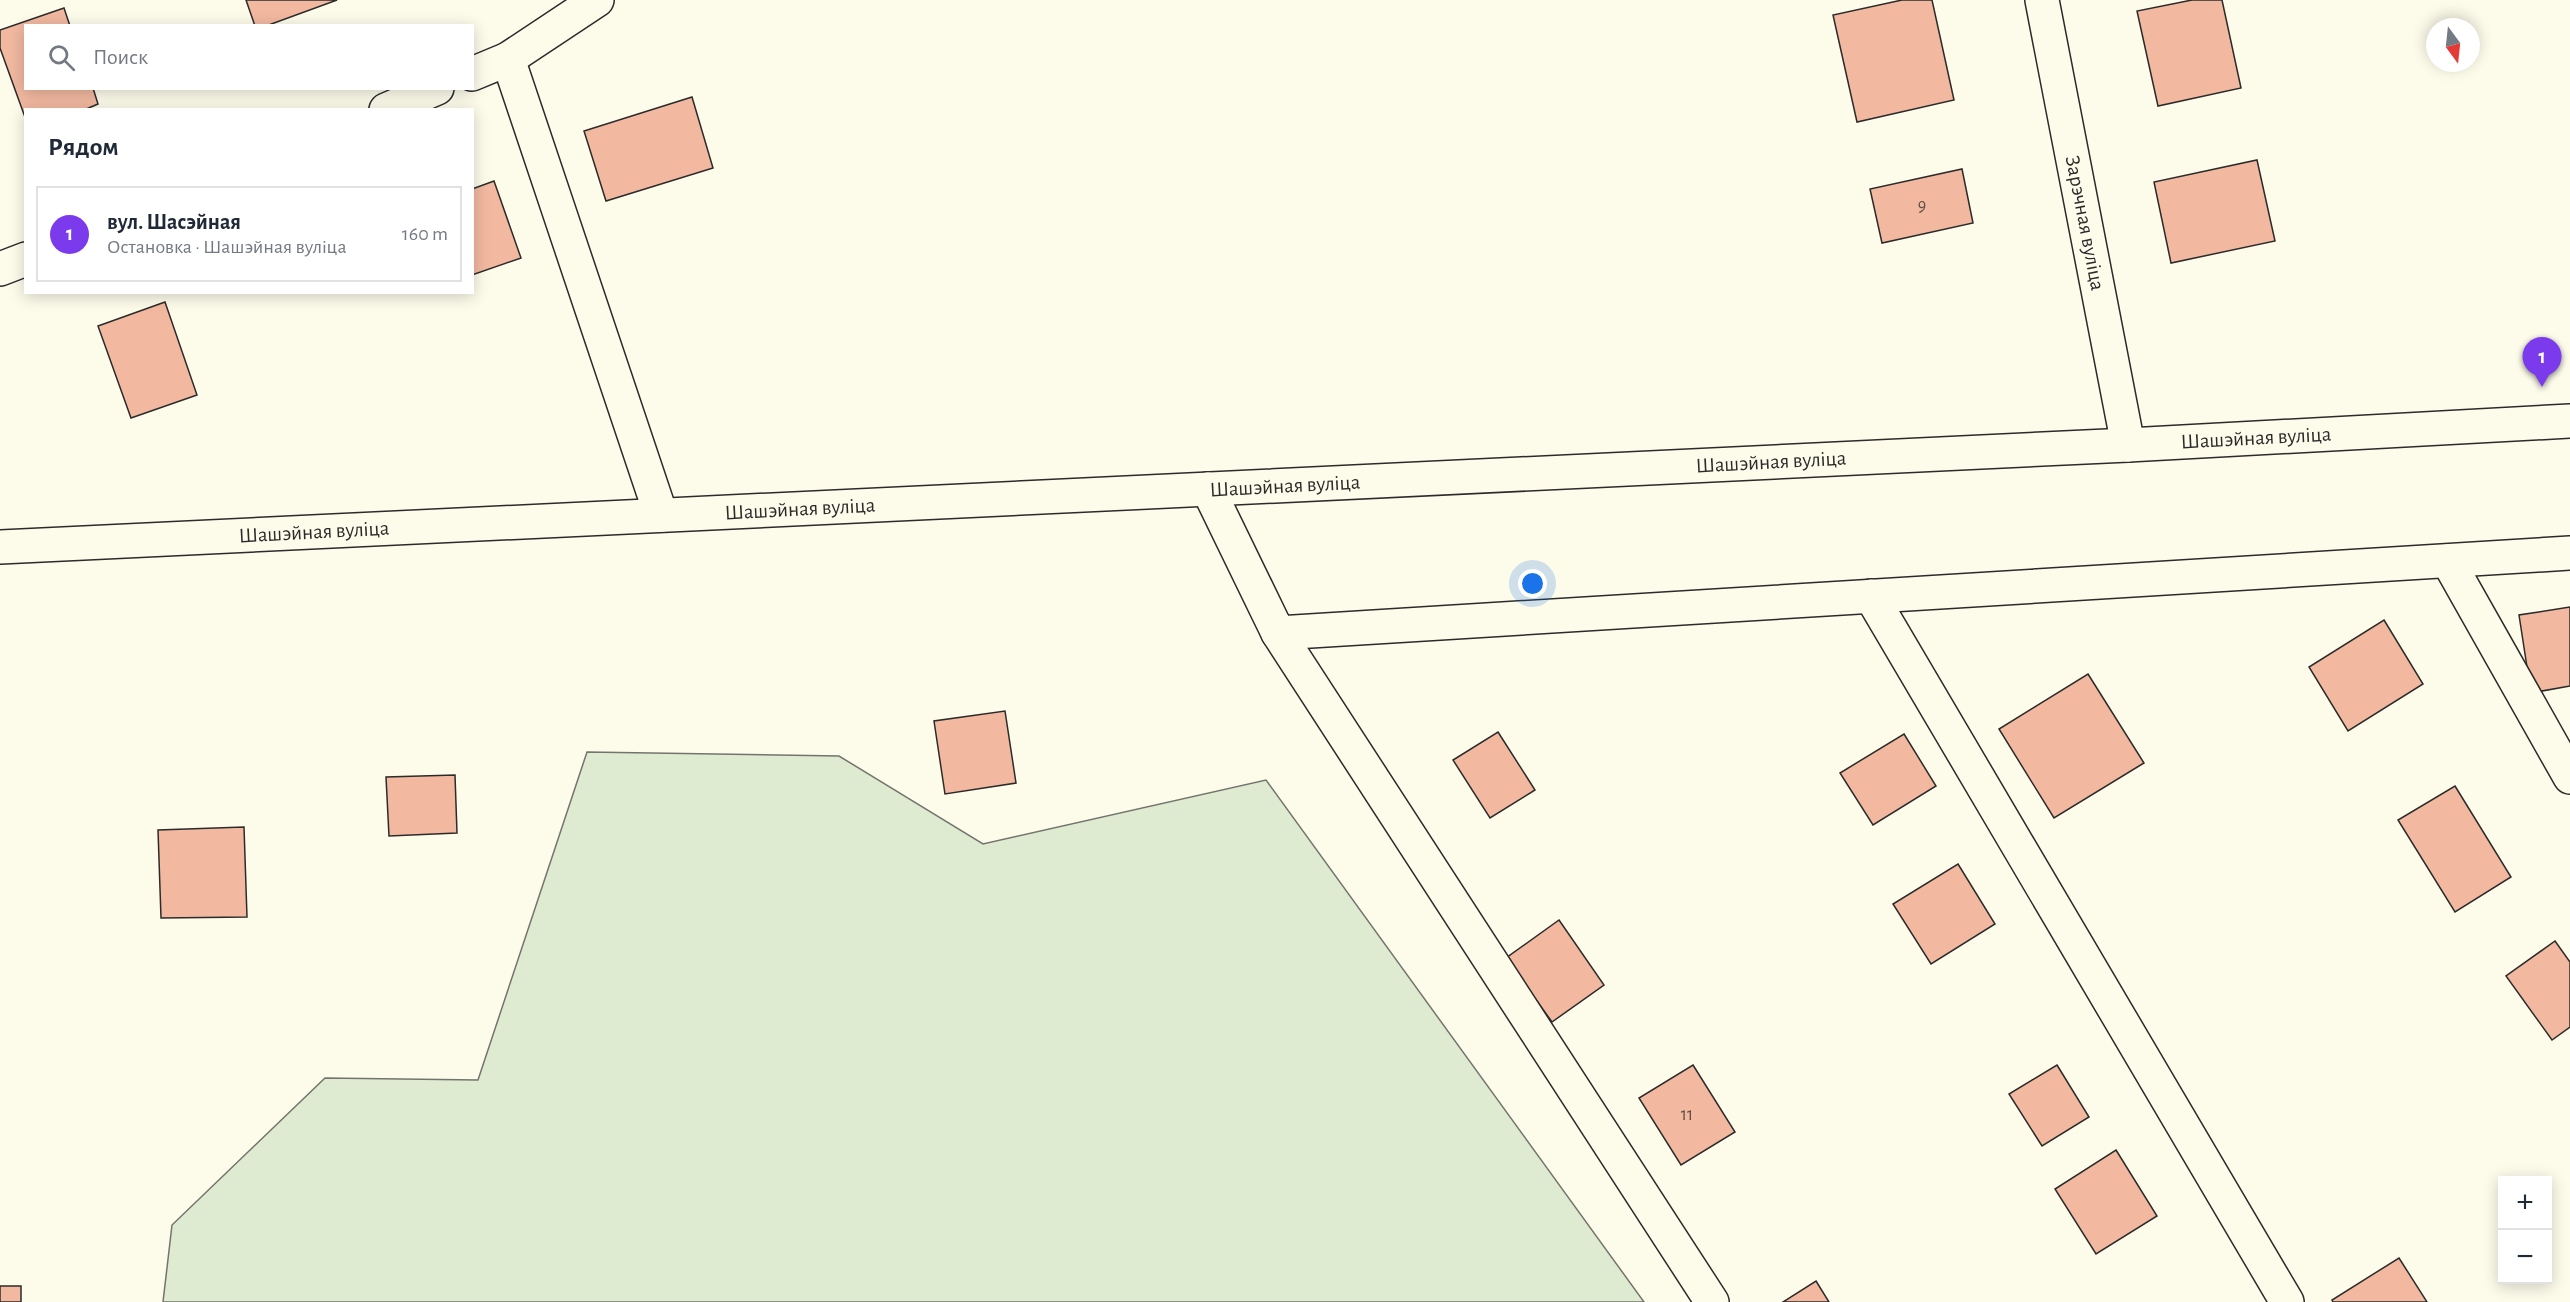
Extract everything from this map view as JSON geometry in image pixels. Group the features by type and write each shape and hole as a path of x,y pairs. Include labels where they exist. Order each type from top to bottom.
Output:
{"main road":[{"path":"474,73 508,59 597,0"},
{"name":"Зарэчная вуліца","path":"2042,0 2128,445"},
{"path":"508,59 661,515"},
{"path":"391,108 432,90"},
{"path":"0,269 24,260"},
{"name":"Шашэйная вуліца","path":"0,547 2128,445 2570,421"},
{"path":"1208,489 1278,633 1712,1302"},
{"path":"1278,633 2570,553"},
{"path":"2448,561 2570,777"},
{"path":"1871,596 2287,1302"}],"green space":[{"path":"587,752 839,756 983,844 1266,780 1644,1302 163,1302 172,1225 325,1078 478,1080"}],"building":[{"path":"246,0 337,0 271,24 254,24"},
{"path":"1902,0 1932,0 1954,100 1857,122 1833,15"},
{"path":"2192,0 2222,0 2241,88 2158,106 2137,11"},
{"path":"64,8 69,24 24,24 24,90 94,90 98,104 89,108 24,108 24,114 0,48 0,30"},
{"path":"692,97 713,168 606,201 584,131"},
{"path":"2257,160 2275,241 2171,263 2154,182"},
{"path":"1962,169 1973,223 1882,243 1870,189"},
{"path":"494,181 521,258 474,274 474,188"},
{"path":"165,302 197,395 131,418 98,326"},
{"path":"2570,607 2570,686 2531,693 2519,615"},
{"path":"2384,620 2423,684 2348,731 2309,667"},
{"path":"2088,674 2144,763 2054,818 1999,729"},
{"path":"1005,711 1016,783 945,794 934,721"},
{"path":"1498,732 1535,790 1490,818 1453,760"},
{"path":"1904,734 1936,786 1873,825 1840,773"},
{"path":"455,775 457,833 389,836 386,777"},
{"path":"2455,786 2511,877 2455,912 2398,820"},
{"path":"244,827 247,917 161,918 158,830"},
{"path":"1958,864 1995,924 1931,964 1893,904"},
{"path":"1559,920 1604,985 1552,1022 1506,958"},
{"path":"2555,941 2570,962 2570,1027 2552,1040 2506,976"},
{"path":"1693,1065 1735,1132 1681,1165 1639,1098"},
{"path":"2057,1065 2089,1117 2042,1146 2009,1094"},
{"path":"2116,1150 2157,1216 2096,1254 2055,1189"},
{"path":"2399,1258 2427,1302 2333,1302 2332,1300"},
{"path":"1816,1281 1829,1302 1783,1302"},
{"path":"0,1286 21,1286 21,1302 0,1302"}],"place":[{"name":"вул. Шасэйная","path":"2542,387"}]}
